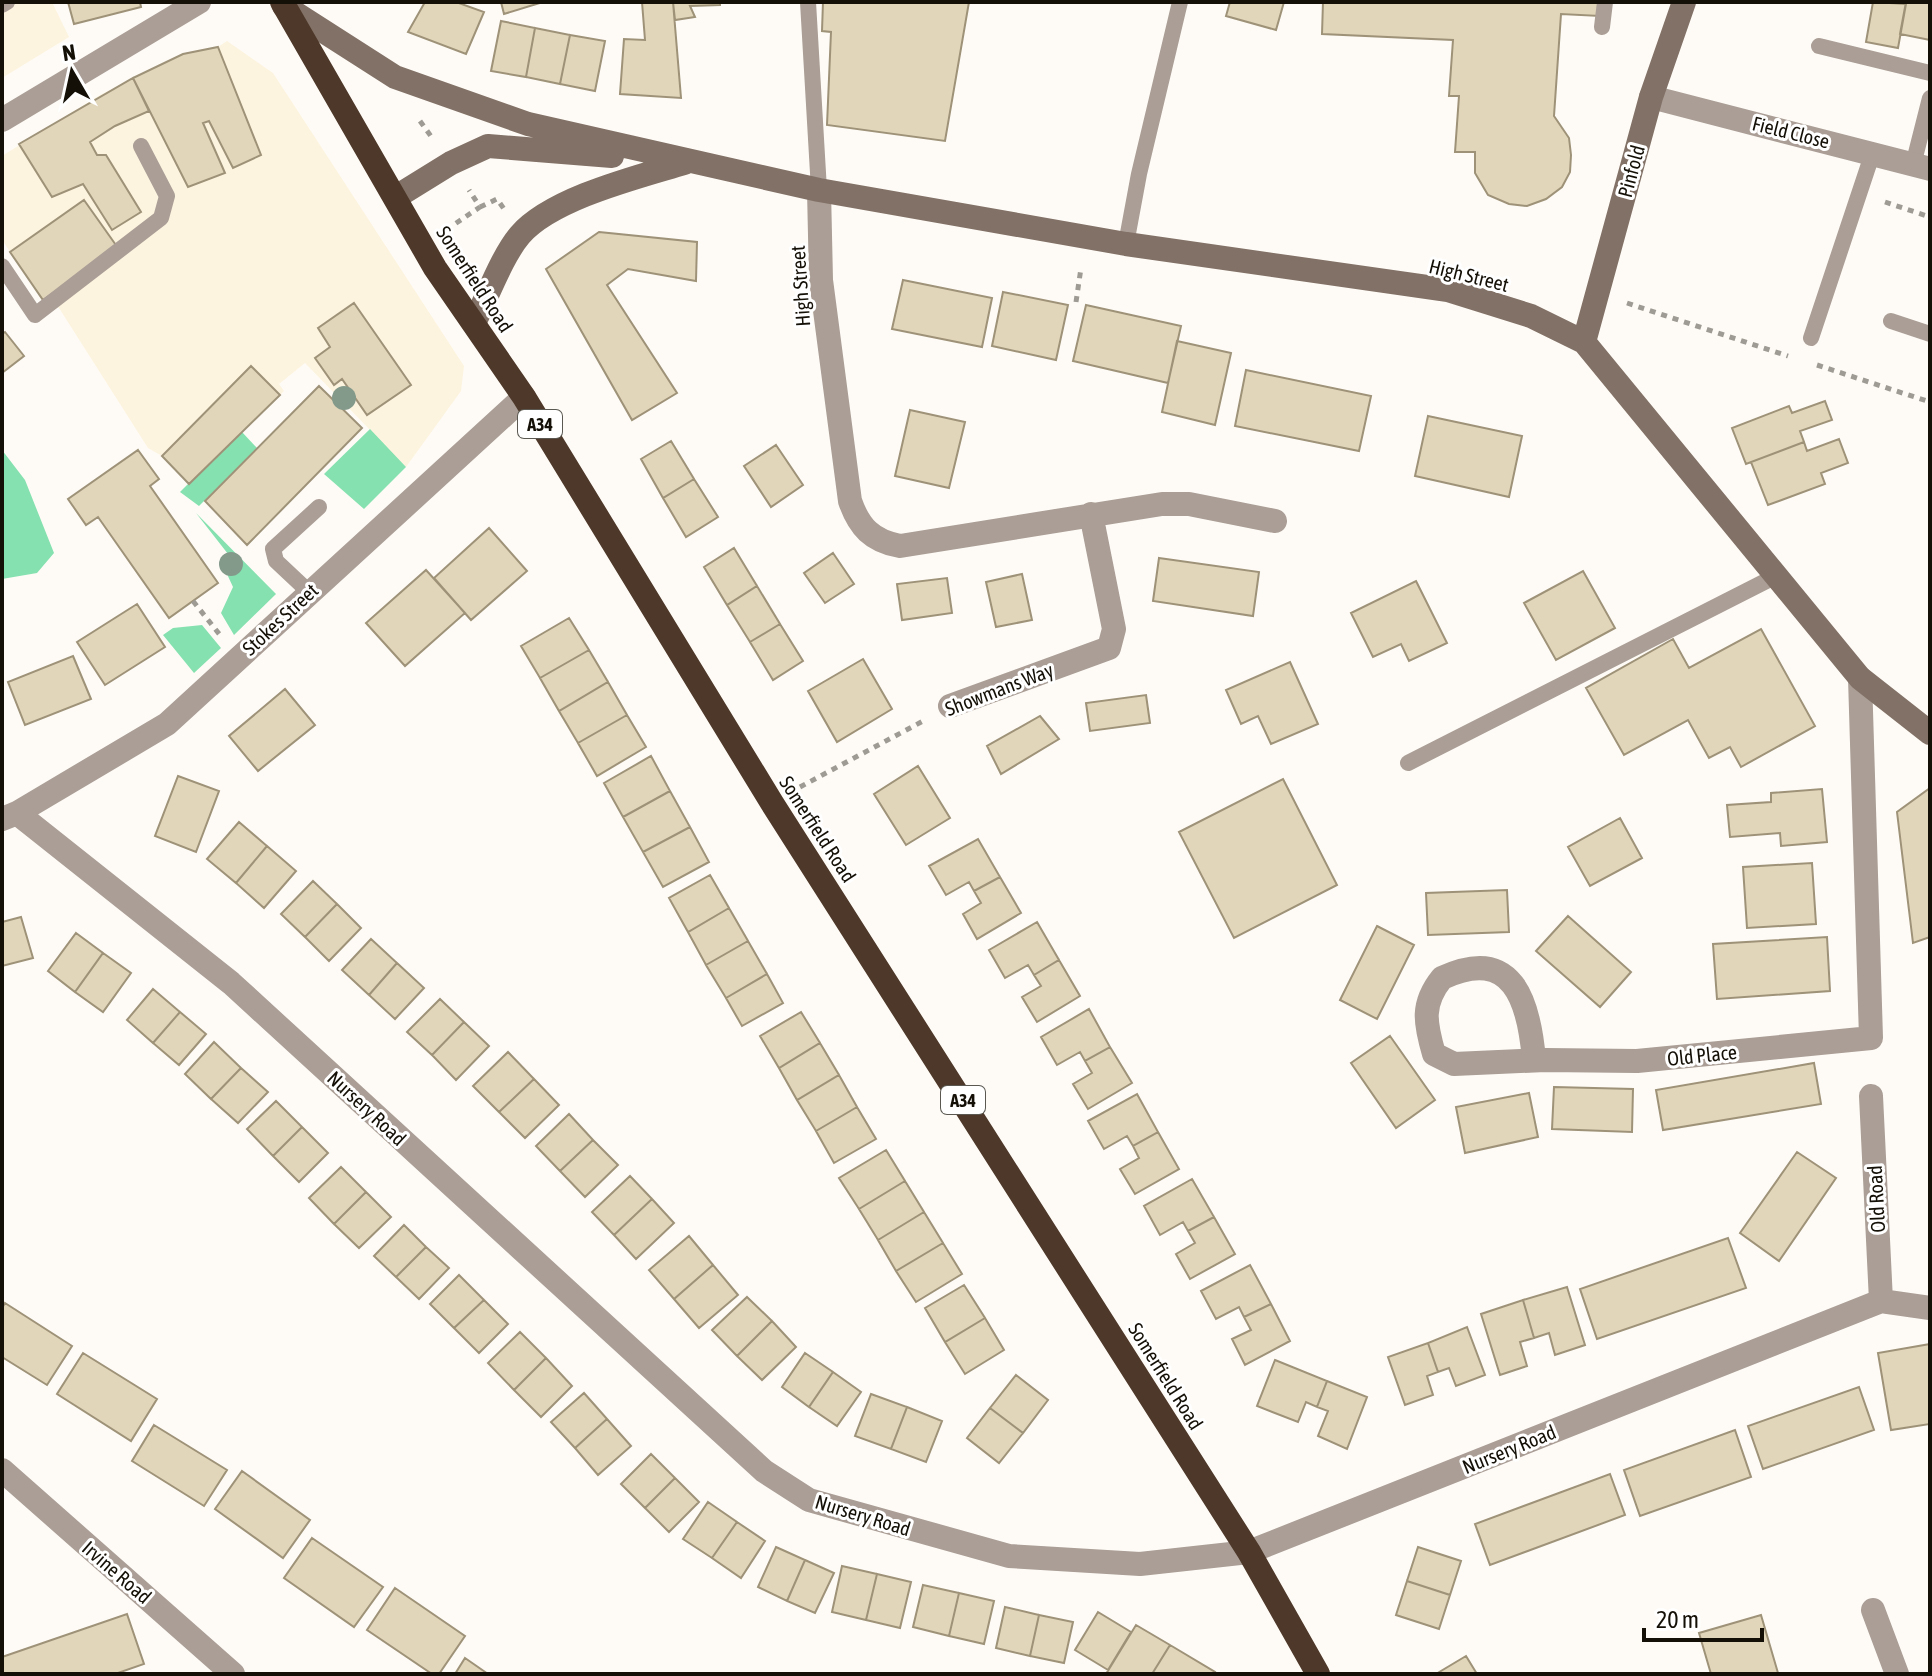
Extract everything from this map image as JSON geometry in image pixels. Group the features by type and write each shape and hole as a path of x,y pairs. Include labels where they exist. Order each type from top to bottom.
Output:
{"highway":[{"name":"Somerfield Road","path":"283,4 435,268 524,397 772,803 1249,1552 1318,1674"}],"main road":[{"name":"Pinfold","path":"1584,342 1651,97 1684,2"},
{"name":"High Street","path":"283,4 395,77 528,124 819,190 1126,244 1448,290 1531,316 1584,342 1860,678 1930,733"},
{"name":"High Street","path":"396,197 451,163 488,146 686,162"},
{"name":"High Street","path":"474,323 520,235 546,216 597,189 686,162"}],"street":[{"path":"2,120 199,2"},
{"name":"Field Close","path":"1651,97 1922,167"},
{"name":"High Street","path":"819,190 821,280 850,501 857,521 883,543 900,546 1162,504 1189,504 1275,521"},
{"name":"Stokes Street","path":"10,816 167,724 524,397"},
{"name":"Showmans Way","path":"950,706 1109,648 1114,629 1091,514"},
{"name":"Old Place","path":"1534,1060 1531,1027 1515,984 1500,971 1478,966 1442,978 1425,1007 1426,1027 1434,1054 1454,1064 1534,1060 1637,1061 1871,1038 1860,678"},
{"name":"Nursery Road","path":"10,816 231,983 764,1471 809,1500 1009,1556 1140,1564 1249,1552 1881,1301 1930,1308"},
{"name":"Old Road","path":"1871,1096 1881,1301"},
{"name":"Irvine Road","path":"2,1470 233,1674"},
{"path":"1873,1610 1897,1674"}],"lane":[{"path":"808,2 819,190"},
{"path":"1126,244 1139,174 1180,2"},
{"path":"1602,27 1605,2"},
{"path":"1819,46 1930,73"},
{"path":"1922,167 1930,98"},
{"path":"2,266 35,315 161,218 167,196 141,146"},
{"path":"1811,338 1873,152"},
{"path":"1891,321 1930,334"},
{"path":"309,592 276,561 273,549 319,507"},
{"path":"1408,763 1776,576"}],"path":[{"path":"1859,193 1930,217"},
{"path":"1597,293 1794,357"},
{"path":"1809,362 1930,402"},
{"path":"193,601 227,644"},
{"name":"Showmans Way","path":"772,803 950,706"}],"shaded area":[{"path":"2,2 52,2 69,37 2,78"},
{"path":"227,41 273,73 464,366 461,391 406,467 305,363 279,384 284,391 280,395 251,367 162,456 148,448 59,308 43,300 2,240 2,156 100,95 183,54 218,47"}],"green space":[{"path":"370,429 406,467 364,509 324,474"},
{"path":"241,431 257,448 199,506 180,492"},
{"path":"2,450 25,480 54,553 37,573 2,579"},
{"path":"196,513 276,594 234,635 221,613 233,587 221,561 228,554"},
{"path":"202,625 221,648 194,673 163,635 173,628"}],"building":[{"path":"68,2 140,2 141,7 74,24"},
{"path":"425,2 456,2 484,12 466,54 408,32"},
{"path":"501,2 543,2 504,14"},
{"path":"642,2 673,2 681,98 620,94 624,39 645,40"},
{"path":"673,2 720,2 720,5 690,6 695,17 675,20"},
{"path":"823,2 969,2 945,141 827,125 831,32 822,31"},
{"path":"1230,2 1284,2 1276,30 1226,16"},
{"path":"1323,2 1600,2 1600,16 1561,14 1554,116 1569,138 1571,155 1570,172 1562,187 1546,199 1527,206 1509,204 1488,195 1475,173 1475,152 1455,152 1459,96 1449,96 1453,40 1322,34"},
{"path":"1873,2 1906,4 1898,48 1866,42"},
{"path":"1906,2 1930,2 1930,40 1900,34"},
{"path":"501,21 535,28 526,77 491,71"},
{"path":"535,28 570,35 560,84 526,77"},
{"path":"570,35 605,41 595,91 560,84"},
{"path":"218,47 261,155 233,168 209,121 203,123 225,173 188,187 133,78 183,54"},
{"path":"133,78 149,111 115,126 90,142 97,155 106,155 141,212 112,230 83,184 52,197 19,144"},
{"path":"84,200 118,248 43,300 10,252"},
{"path":"599,232 697,242 696,281 628,269 607,285 677,393 632,420 546,269"},
{"path":"903,280 992,298 982,347 892,329"},
{"path":"1003,292 1068,305 1056,360 992,346"},
{"path":"354,303 411,385 367,415 342,379 334,385 315,358 330,347 318,328"},
{"path":"1086,305 1181,326 1168,383 1073,361"},
{"path":"5,332 24,356 2,373 2,334"},
{"path":"1177,341 1231,353 1215,425 1162,412"},
{"path":"251,366 280,395 189,484 162,456"},
{"path":"1246,370 1371,396 1359,451 1235,426"},
{"path":"319,386 362,428 247,545 205,501"},
{"path":"1825,401 1832,420 1800,431 1804,442 1746,464 1732,428 1789,406 1792,413"},
{"path":"910,410 965,422 949,488 895,476"},
{"path":"1428,416 1522,436 1509,497 1415,476"},
{"path":"1839,439 1848,463 1821,473 1825,484 1768,505 1751,462 1804,442 1807,451"},
{"path":"671,441 694,479 663,498 641,459"},
{"path":"776,445 803,485 771,507 744,466"},
{"path":"138,450 159,479 150,486 218,583 169,618 98,517 86,525 68,499"},
{"path":"694,479 718,517 686,537 663,498"},
{"path":"489,528 527,571 471,620 434,578"},
{"path":"734,548 757,586 727,605 704,567"},
{"path":"833,553 854,584 825,603 804,573"},
{"path":"1159,558 1259,572 1253,616 1153,601"},
{"path":"426,570 465,613 405,666 366,623"},
{"path":"1583,571 1615,628 1556,660 1524,603"},
{"path":"1022,574 1032,620 996,627 986,582"},
{"path":"947,578 952,613 902,620 897,584"},
{"path":"1416,581 1447,643 1409,661 1401,644 1373,657 1351,613"},
{"path":"757,586 780,624 750,642 727,605"},
{"path":"137,604 165,647 105,685 77,642"},
{"path":"569,618 589,650 540,678 521,646"},
{"path":"780,624 803,661 773,680 750,642"},
{"path":"1761,629 1815,726 1741,767 1730,747 1709,758 1688,720 1624,755 1586,688 1673,639 1689,668"},
{"path":"589,650 608,682 559,711 540,678"},
{"path":"73,656 91,699 25,725 8,682"},
{"path":"863,659 892,709 837,742 808,691"},
{"path":"1290,662 1318,724 1271,744 1258,716 1241,724 1226,690"},
{"path":"608,682 627,715 578,743 559,711"},
{"path":"285,689 315,725 258,771 229,736"},
{"path":"1146,695 1150,723 1090,731 1086,703"},
{"path":"627,715 646,747 597,776 578,743"},
{"path":"1040,716 1059,739 1001,774 987,746"},
{"path":"651,756 670,791 623,817 604,783"},
{"path":"918,766 950,818 906,845 874,794"},
{"path":"178,776 219,791 196,852 155,836"},
{"path":"1283,779 1337,885 1234,938 1179,832"},
{"path":"1930,788 1930,937 1913,943 1897,812"},
{"path":"1822,789 1827,842 1781,846 1780,833 1730,837 1727,805 1771,802 1771,793"},
{"path":"670,791 690,827 643,852 623,817"},
{"path":"1620,818 1642,858 1590,886 1568,847"},
{"path":"239,822 267,846 236,883 207,859"},
{"path":"690,827 709,862 663,887 643,852"},
{"path":"978,839 1000,877 974,891 969,882 946,895 929,866"},
{"path":"267,846 296,871 264,908 236,883"},
{"path":"1812,863 1816,924 1747,928 1743,867"},
{"path":"710,875 729,908 688,932 669,898"},
{"path":"1000,877 1021,913 977,939 963,914 981,903 974,891"},
{"path":"313,881 337,904 305,937 281,914"},
{"path":"1507,890 1509,932 1428,935 1426,893"},
{"path":"337,904 361,928 329,961 305,937"},
{"path":"729,908 748,941 706,965 688,932"},
{"path":"1568,916 1631,972 1600,1007 1536,951"},
{"path":"21,917 33,958 2,966 2,922"},
{"path":"1037,922 1059,960 1034,975 1028,965 1005,978 989,950"},
{"path":"1377,926 1414,945 1377,1019 1340,1000"},
{"path":"76,933 103,953 75,992 48,971"},
{"path":"1827,937 1830,991 1717,999 1713,944"},
{"path":"371,939 397,963 369,995 342,970"},
{"path":"748,941 767,974 726,998 706,965"},
{"path":"103,953 131,973 103,1012 75,992"},
{"path":"1059,960 1080,996 1037,1022 1022,997 1041,986 1034,975"},
{"path":"397,963 424,988 395,1019 369,995"},
{"path":"767,974 783,1003 742,1026 726,998"},
{"path":"153,989 180,1012 153,1043 127,1020"},
{"path":"440,999 464,1022 432,1055 407,1032"},
{"path":"1089,1009 1110,1047 1085,1061 1080,1052 1057,1065 1041,1037"},
{"path":"180,1012 206,1034 179,1065 153,1043"},
{"path":"801,1012 820,1043 779,1068 760,1036"},
{"path":"464,1022 489,1046 456,1080 432,1055"},
{"path":"1390,1036 1435,1100 1396,1128 1351,1063"},
{"path":"214,1042 241,1068 211,1099 185,1074"},
{"path":"820,1043 839,1075 797,1100 779,1068"},
{"path":"1110,1047 1132,1083 1088,1109 1073,1084 1092,1073 1085,1061"},
{"path":"508,1052 534,1079 499,1112 473,1086"},
{"path":"1814,1063 1821,1104 1663,1130 1656,1090"},
{"path":"241,1068 268,1092 238,1123 211,1099"},
{"path":"839,1075 857,1107 816,1131 797,1100"},
{"path":"534,1079 559,1105 525,1138 499,1112"},
{"path":"1554,1087 1633,1089 1632,1132 1552,1129"},
{"path":"1529,1093 1538,1137 1465,1153 1456,1107"},
{"path":"1137,1094 1158,1132 1133,1146 1127,1136 1104,1149 1088,1121"},
{"path":"276,1101 302,1127 273,1156 247,1129"},
{"path":"857,1107 876,1139 834,1163 816,1131"},
{"path":"569,1114 593,1140 560,1171 536,1146"},
{"path":"302,1127 328,1153 299,1182 273,1156"},
{"path":"1158,1132 1179,1169 1135,1194 1120,1169 1139,1158 1133,1146"},
{"path":"593,1140 618,1165 585,1197 560,1171"},
{"path":"886,1150 905,1181 859,1209 839,1178"},
{"path":"1797,1152 1836,1178 1779,1261 1740,1233"},
{"path":"341,1167 366,1192 334,1224 309,1198"},
{"path":"630,1176 652,1199 614,1235 592,1212"},
{"path":"1192,1179 1214,1217 1188,1231 1183,1222 1160,1235 1144,1206"},
{"path":"905,1181 924,1212 878,1240 859,1209"},
{"path":"366,1192 391,1217 359,1248 334,1224"},
{"path":"652,1199 674,1223 636,1259 614,1235"},
{"path":"924,1212 943,1243 896,1271 878,1240"},
{"path":"1214,1217 1235,1254 1190,1279 1176,1254 1195,1243 1188,1231"},
{"path":"404,1225 426,1247 396,1277 374,1256"},
{"path":"689,1236 713,1265 674,1299 649,1270"},
{"path":"1728,1238 1746,1288 1597,1339 1580,1289"},
{"path":"943,1243 962,1274 916,1302 896,1271"},
{"path":"426,1247 449,1268 419,1299 396,1277"},
{"path":"713,1265 738,1295 699,1328 674,1299"},
{"path":"1250,1265 1271,1304 1244,1317 1239,1307 1216,1319 1201,1291"},
{"path":"459,1275 484,1300 454,1328 430,1304"},
{"path":"964,1285 985,1318 945,1342 925,1308"},
{"path":"1567,1287 1585,1345 1555,1355 1549,1333 1534,1338 1523,1300"},
{"path":"747,1297 772,1321 737,1356 712,1330"},
{"path":"484,1300 508,1324 479,1353 454,1328"},
{"path":"1523,1300 1534,1338 1520,1342 1527,1366 1500,1375 1481,1314"},
{"path":"5,1303 72,1346 47,1385 2,1357 2,1308"},
{"path":"1271,1304 1290,1341 1245,1365 1232,1339 1251,1330 1244,1317"},
{"path":"985,1318 1004,1350 965,1374 945,1342"},
{"path":"772,1321 796,1347 762,1380 737,1356"},
{"path":"1467,1327 1485,1375 1456,1386 1449,1368 1438,1372 1428,1343"},
{"path":"520,1332 546,1358 514,1390 488,1363"},
{"path":"1428,1343 1438,1372 1427,1376 1433,1395 1405,1405 1388,1357"},
{"path":"1930,1344 1930,1424 1891,1430 1878,1353"},
{"path":"83,1353 157,1399 131,1441 57,1394"},
{"path":"805,1353 833,1372 809,1407 782,1387"},
{"path":"546,1358 572,1386 541,1417 514,1390"},
{"path":"1275,1360 1327,1381 1317,1407 1306,1402 1298,1422 1257,1406"},
{"path":"833,1372 861,1392 837,1426 809,1407"},
{"path":"1016,1375 1048,1400 1023,1433 990,1408"},
{"path":"1327,1381 1367,1397 1347,1449 1318,1436 1328,1411 1317,1407"},
{"path":"1859,1387 1874,1430 1763,1469 1748,1426"},
{"path":"584,1393 607,1419 575,1448 551,1422"},
{"path":"871,1394 907,1407 891,1449 855,1436"},
{"path":"907,1407 942,1421 926,1462 891,1449"},
{"path":"990,1408 1023,1433 999,1463 967,1438"},
{"path":"607,1419 631,1446 598,1475 575,1448"},
{"path":"154,1425 227,1470 204,1506 132,1461"},
{"path":"1735,1430 1751,1477 1640,1516 1624,1470"},
{"path":"651,1454 675,1478 645,1508 621,1484"},
{"path":"242,1471 310,1520 283,1558 215,1509"},
{"path":"1610,1474 1625,1515 1490,1565 1475,1524"},
{"path":"675,1478 699,1502 669,1532 645,1508"},
{"path":"708,1502 737,1522 712,1558 683,1539"},
{"path":"737,1522 765,1541 741,1578 712,1558"},
{"path":"312,1538 383,1587 354,1627 284,1578"},
{"path":"776,1547 805,1560 787,1601 758,1587"},
{"path":"1418,1547 1461,1561 1450,1595 1407,1581"},
{"path":"805,1560 834,1573 815,1613 787,1601"},
{"path":"842,1566 877,1574 866,1620 832,1612"},
{"path":"877,1574 911,1582 900,1628 866,1620"},
{"path":"1407,1581 1450,1595 1439,1629 1396,1615"},
{"path":"923,1585 959,1593 949,1636 913,1627"},
{"path":"395,1588 465,1636 439,1674 432,1674 367,1630"},
{"path":"959,1593 994,1601 984,1644 949,1636"},
{"path":"1005,1607 1039,1615 1030,1656 996,1648"},
{"path":"1098,1612 1131,1632 1108,1670 1075,1650"},
{"path":"127,1614 144,1664 115,1674 2,1674 2,1657"},
{"path":"1039,1615 1073,1622 1064,1663 1030,1656"},
{"path":"1761,1615 1778,1673 1711,1674 1699,1633"},
{"path":"1136,1625 1170,1645 1152,1674 1106,1674"},
{"path":"1170,1645 1215,1672 1214,1674 1152,1674"},
{"path":"1466,1656 1477,1674 1436,1674"},
{"path":"465,1658 488,1674 455,1674"}]}
